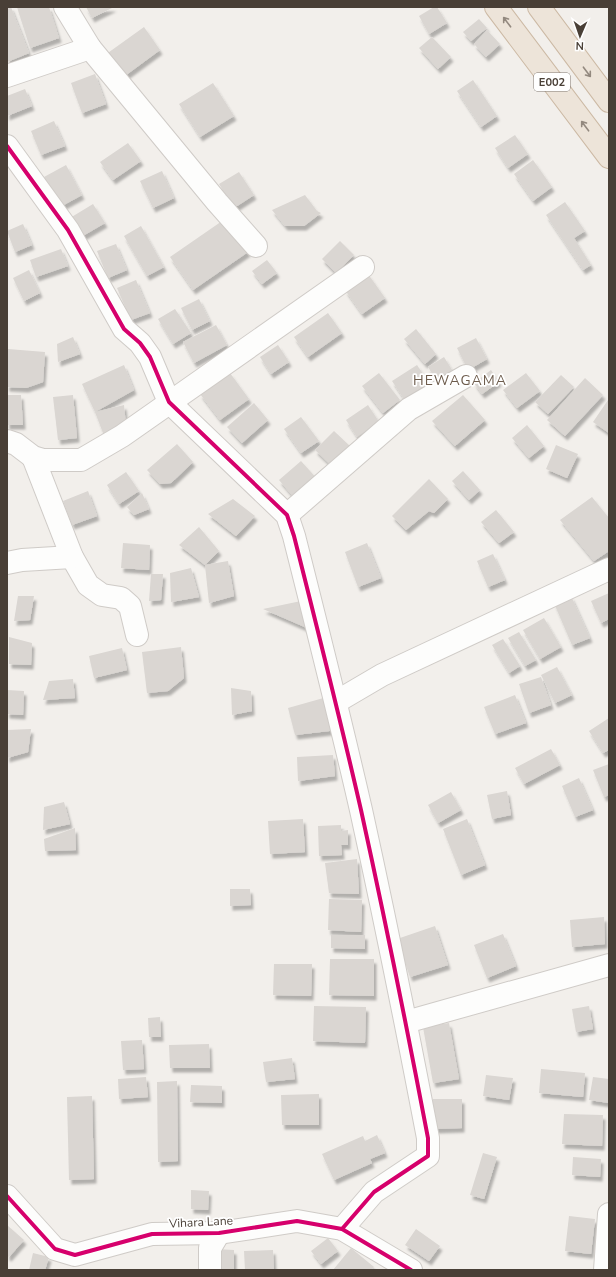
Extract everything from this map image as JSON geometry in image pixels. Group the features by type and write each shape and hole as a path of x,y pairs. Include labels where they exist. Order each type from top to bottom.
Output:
{"highway":[{"name":"E002","path":"496,7 609,157"},
{"name":"E002","path":"539,7 609,101"}],"street":[{"path":"65,7 90,48 212,196 256,246"},
{"path":"7,76 90,48"},
{"path":"7,146 68,230 124,329 140,343 150,357 169,402 287,515 294,536 336,702 360,808 406,1022 428,1138 428,1156 374,1192 342,1229"},
{"path":"7,441 16,444 33,457 43,460 81,460 122,436 363,266"},
{"path":"287,515 409,409 466,376"},
{"path":"33,457 72,557 88,585 102,596 121,598 130,606 137,635"},
{"path":"7,563 22,560 72,557"},
{"path":"336,702 382,675 609,569"},
{"path":"406,1022 609,965"},
{"name":"Vihara Lane","path":"7,1196 55,1249 75,1255 152,1234 219,1233 297,1221 342,1229 411,1270"},
{"path":"605,1270 609,1214"},
{"path":"210,1270 210,1248 219,1233"}],"building":[{"path":"7,7 11,7 29,53 7,62"},
{"path":"17,7 49,7 59,38 30,48"},
{"path":"86,7 114,7 92,18"},
{"path":"434,7 437,7 447,23 429,34 419,16"},
{"path":"479,19 487,28 471,41 463,32"},
{"path":"144,27 160,50 122,78 105,55"},
{"path":"487,30 500,44 486,57 474,44"},
{"path":"432,37 451,57 438,69 419,48"},
{"path":"95,74 106,104 82,113 71,83"},
{"path":"473,80 497,116 481,127 457,91"},
{"path":"213,83 234,116 200,137 179,104"},
{"path":"25,89 32,106 7,116 7,96"},
{"path":"54,121 65,146 41,155 31,131"},
{"path":"515,135 528,154 508,168 495,148"},
{"path":"128,143 141,161 113,180 100,162"},
{"path":"533,160 552,187 533,201 514,174"},
{"path":"66,165 82,195 60,207 44,177"},
{"path":"162,171 174,198 153,208 140,181"},
{"path":"239,172 254,195 234,208 219,184"},
{"path":"305,195 317,211 321,213 304,226 285,226 272,210"},
{"path":"565,202 585,231 574,238 591,265 583,270 546,215"},
{"path":"93,204 105,223 81,237 70,218"},
{"path":"225,219 248,252 193,290 170,257"},
{"path":"23,224 32,245 15,252 7,231"},
{"path":"141,226 164,267 147,276 124,236"},
{"path":"340,241 354,255 336,273 322,259"},
{"path":"116,244 127,270 108,278 97,251"},
{"path":"61,249 68,266 36,277 30,260"},
{"path":"267,260 277,273 262,284 252,271"},
{"path":"29,270 40,293 24,301 13,278"},
{"path":"368,274 385,298 362,314 345,290"},
{"path":"136,280 150,313 131,320 117,288"},
{"path":"199,299 210,321 192,330 181,308"},
{"path":"175,309 191,333 173,344 158,319"},
{"path":"328,313 342,333 308,357 294,337"},
{"path":"216,325 227,345 194,363 183,342"},
{"path":"416,329 436,354 425,364 404,339"},
{"path":"73,337 80,354 58,362 57,344"},
{"path":"476,338 487,359 468,370 457,348"},
{"path":"278,345 289,362 271,374 260,357"},
{"path":"8,349 45,352 43,382 26,388 7,387"},
{"path":"444,357 452,370 436,380 428,367"},
{"path":"124,365 134,390 95,412 82,384"},
{"path":"417,365 429,383 404,399 392,381"},
{"path":"491,370 499,382 482,394 474,383"},
{"path":"230,373 249,399 220,420 200,394"},
{"path":"379,373 400,400 383,413 362,386"},
{"path":"526,373 540,391 517,408 503,390"},
{"path":"561,375 574,387 548,414 535,402"},
{"path":"585,378 603,395 565,436 547,420"},
{"path":"7,395 21,395 23,425 7,425"},
{"path":"73,395 77,438 58,440 53,397"},
{"path":"463,395 485,420 455,446 432,421"},
{"path":"608,400 609,401 609,433 593,422"},
{"path":"254,403 268,420 242,443 227,427"},
{"path":"124,405 126,426 105,438 95,412"},
{"path":"368,405 379,422 357,437 346,420"},
{"path":"301,417 319,441 301,453 284,429"},
{"path":"527,425 544,446 529,458 512,438"},
{"path":"334,431 352,448 333,467 315,450"},
{"path":"177,444 193,462 171,483 160,484 147,470"},
{"path":"556,445 578,454 567,478 546,469"},
{"path":"301,461 319,481 297,501 279,480"},
{"path":"463,471 480,490 469,500 452,481"},
{"path":"126,472 139,491 119,504 107,485"},
{"path":"429,479 448,499 434,513 429,511 406,530 392,516"},
{"path":"88,491 97,516 72,525 63,501"},
{"path":"142,493 149,509 134,515 127,507"},
{"path":"592,497 609,518 609,551 594,561 560,520"},
{"path":"233,499 255,516 236,536 208,514"},
{"path":"496,510 514,532 499,543 481,522"},
{"path":"199,527 219,551 205,565 179,545"},
{"path":"123,543 150,545 149,570 121,568"},
{"path":"367,543 381,578 358,587 345,552"},
{"path":"493,554 505,580 488,587 477,561"},
{"path":"228,561 234,596 209,603 205,565"},
{"path":"191,568 199,597 171,602 170,573"},
{"path":"151,574 163,574 161,600 149,601"},
{"path":"609,593 609,619 601,623 591,601"},
{"path":"18,596 34,596 30,620 14,621"},
{"path":"571,596 590,638 572,645 554,603"},
{"path":"301,601 307,628 263,609"},
{"path":"544,618 561,647 540,659 523,630"},
{"path":"519,632 536,660 525,666 508,638"},
{"path":"9,637 32,643 31,665 9,664"},
{"path":"503,639 520,666 509,673 492,645"},
{"path":"181,647 184,678 168,691 147,693 142,652"},
{"path":"122,648 127,670 94,678 89,656"},
{"path":"557,667 572,695 555,703 541,675"},
{"path":"541,677 551,705 529,713 519,684"},
{"path":"73,679 75,698 43,700 49,681"},
{"path":"231,688 251,691 252,711 232,715"},
{"path":"7,690 24,691 23,715 7,714"},
{"path":"515,695 526,723 495,734 484,707"},
{"path":"327,697 338,730 295,735 288,708"},
{"path":"609,718 609,750 603,753 589,731"},
{"path":"31,729 28,752 7,758 7,730"},
{"path":"551,749 560,765 524,784 515,768"},
{"path":"333,755 335,776 298,781 297,757"},
{"path":"609,764 609,795 604,797 593,770"},
{"path":"579,778 593,810 575,817 562,786"},
{"path":"507,791 511,815 492,819 487,795"},
{"path":"451,792 461,810 438,823 428,805"},
{"path":"64,802 70,824 43,830 44,807"},
{"path":"303,819 305,852 270,854 268,821"},
{"path":"467,819 485,865 461,875 443,829"},
{"path":"341,825 341,831 348,830 348,845 341,845 342,855 319,856 318,826"},
{"path":"75,828 76,850 45,851 44,839"},
{"path":"357,859 359,894 329,893 325,863"},
{"path":"230,889 250,889 251,905 230,906"},
{"path":"329,899 362,900 361,932 328,930"},
{"path":"604,917 605,944 572,947 570,920"},
{"path":"435,926 448,965 410,977 397,939"},
{"path":"503,934 516,966 487,978 474,945"},
{"path":"331,935 365,935 365,949 331,948"},
{"path":"330,959 374,959 374,996 329,995"},
{"path":"274,964 312,964 311,996 273,995"},
{"path":"314,1006 366,1007 365,1043 313,1041"},
{"path":"589,1006 593,1029 576,1032 572,1009"},
{"path":"160,1017 161,1037 149,1037 148,1018"},
{"path":"449,1023 459,1079 433,1083 423,1027"},
{"path":"142,1040 144,1069 123,1070 121,1041"},
{"path":"209,1044 210,1068 170,1068 169,1045"},
{"path":"292,1058 295,1079 266,1082 263,1062"},
{"path":"541,1069 585,1073 583,1097 539,1093"},
{"path":"486,1075 513,1078 509,1100 483,1096"},
{"path":"146,1077 148,1097 119,1099 118,1079"},
{"path":"593,1077 609,1079 609,1103 589,1100"},
{"path":"177,1081 178,1161 158,1162 157,1082"},
{"path":"191,1085 222,1086 222,1103 190,1102"},
{"path":"319,1094 319,1125 282,1125 281,1095"},
{"path":"92,1096 94,1179 69,1180 67,1097"},
{"path":"433,1099 462,1099 462,1128 433,1129"},
{"path":"564,1114 603,1115 602,1146 562,1144"},
{"path":"377,1135 385,1153 370,1159 372,1163 334,1180 322,1154 363,1136 365,1141"},
{"path":"483,1153 497,1157 484,1199 470,1195"},
{"path":"573,1157 601,1159 600,1177 572,1175"},
{"path":"191,1190 209,1191 208,1210 191,1209"},
{"path":"569,1216 595,1219 591,1254 565,1251"},
{"path":"7,1225 24,1240 9,1257 7,1256"},
{"path":"416,1229 440,1246 429,1261 405,1245"},
{"path":"328,1238 338,1251 321,1264 311,1251"},
{"path":"351,1248 374,1267 371,1270 333,1270"},
{"path":"215,1249 234,1250 234,1270 214,1270"},
{"path":"273,1250 274,1270 245,1270 244,1251"},
{"path":"33,1253 49,1257 45,1270 29,1270"}],"cycle path":[{"path":"7,146 68,230 124,329 140,343 150,357 169,402 287,515 294,536 361,810 396,974 428,1138 428,1156 374,1192 342,1229"},
{"path":"7,1196 55,1249 75,1255 152,1234 219,1233 297,1221 342,1229 411,1270"}],"district":[{"name":"HEWAGAMA","path":"460,380"}]}
